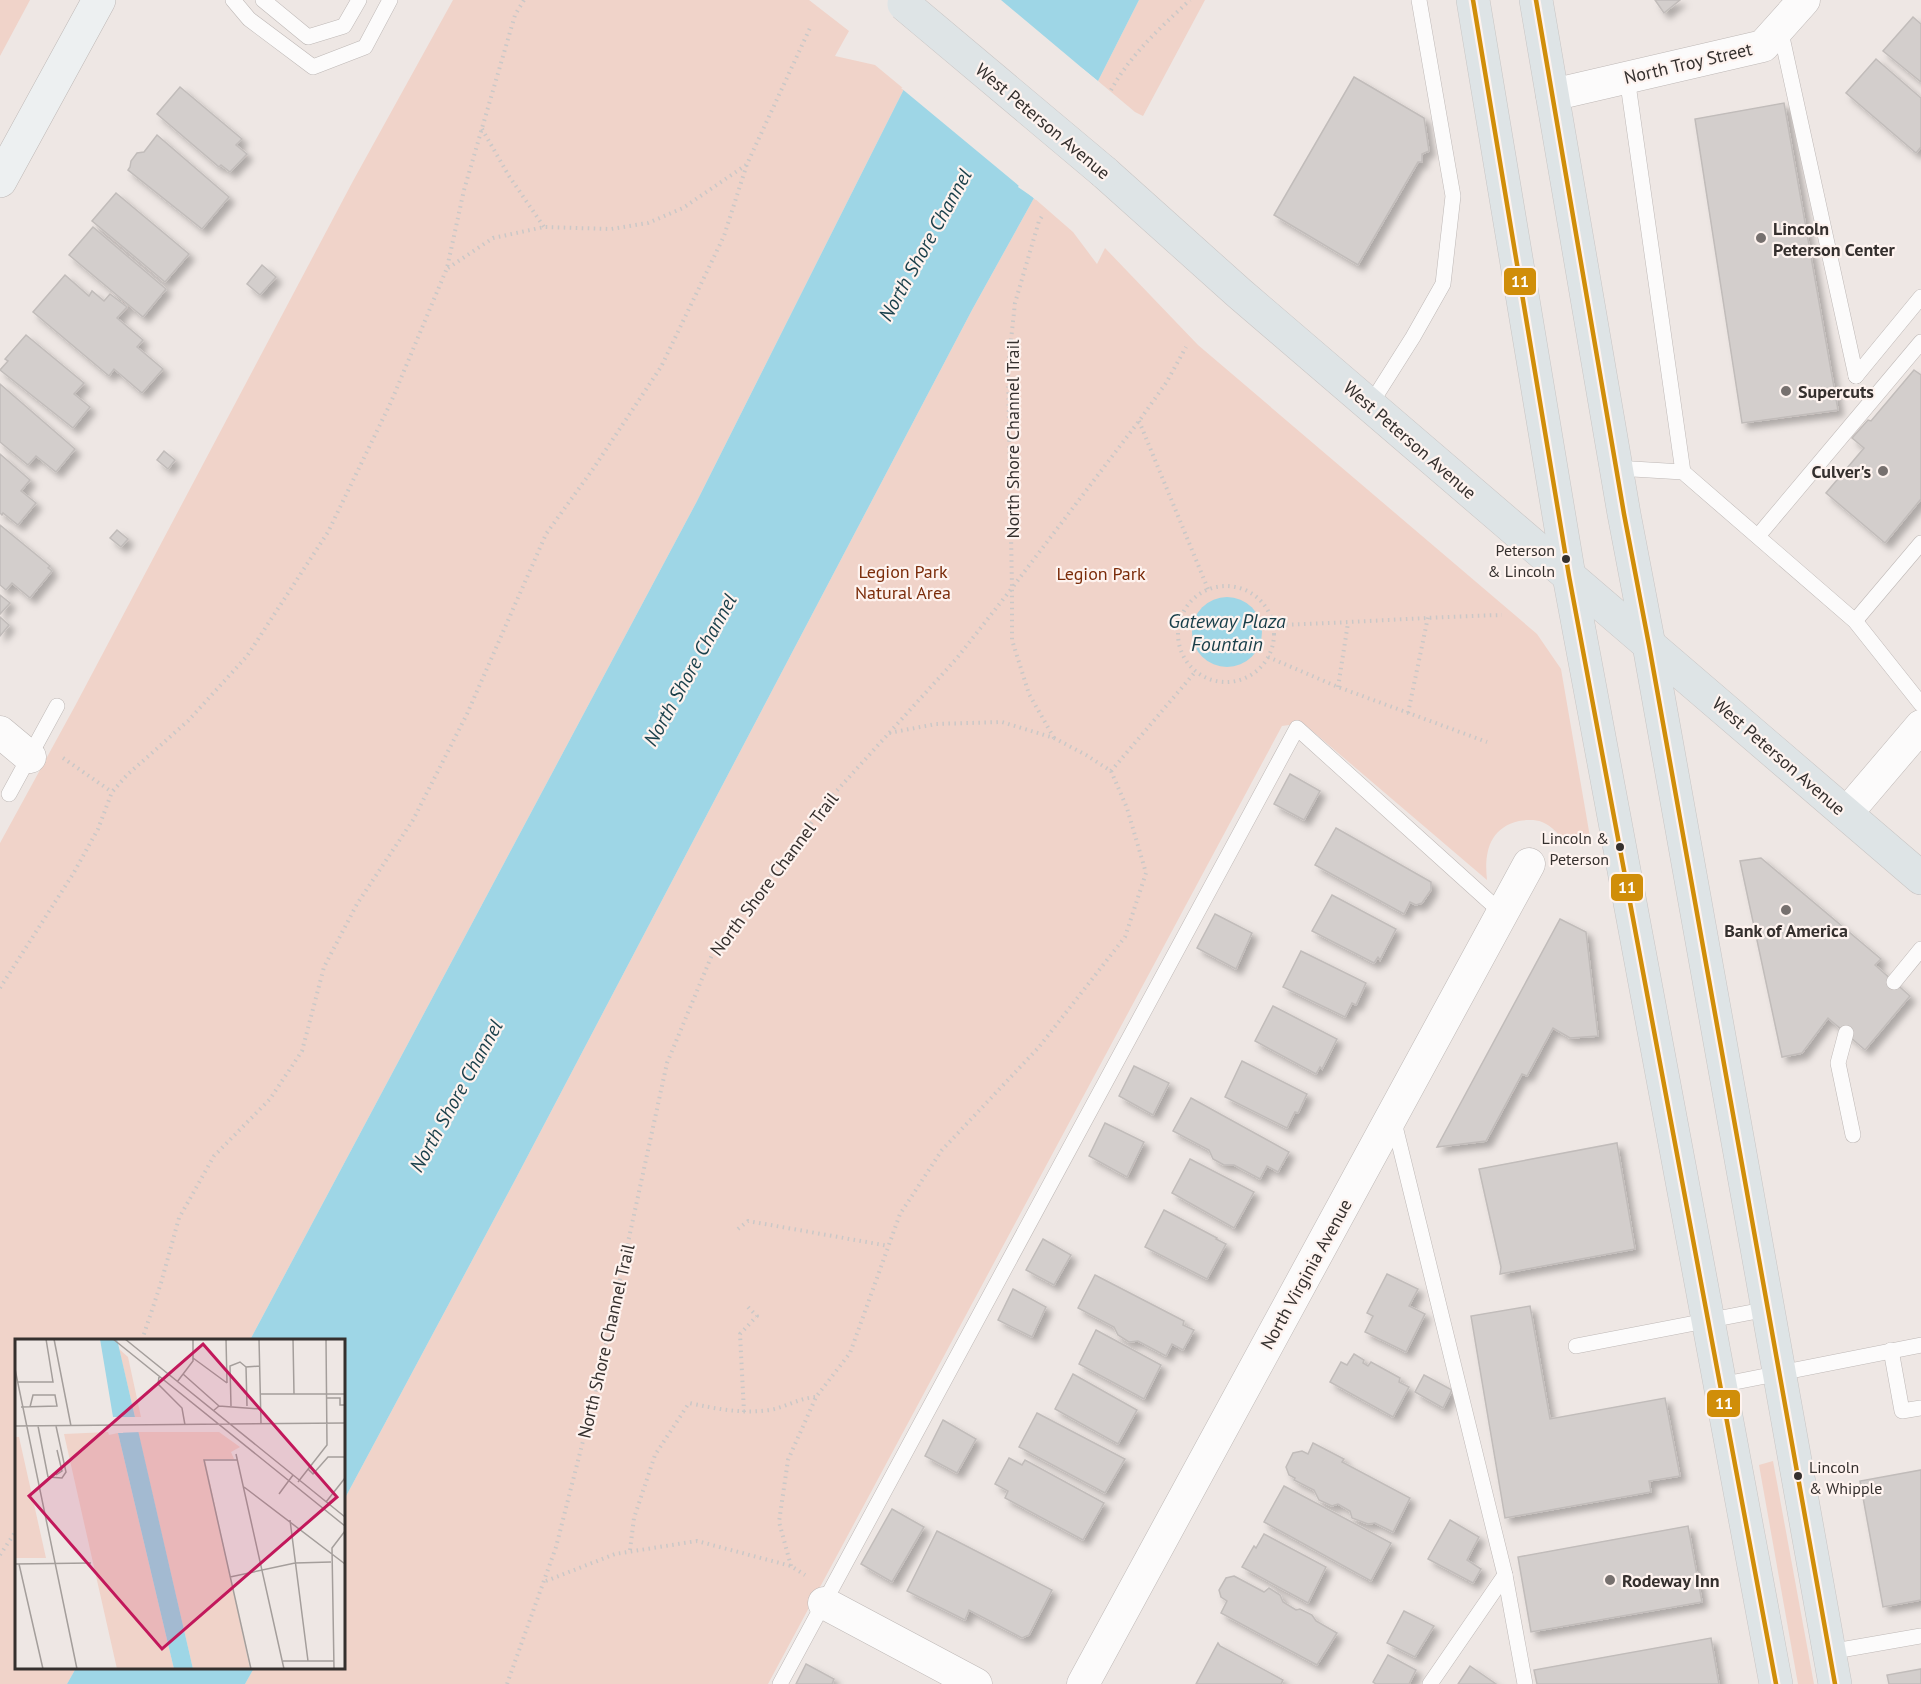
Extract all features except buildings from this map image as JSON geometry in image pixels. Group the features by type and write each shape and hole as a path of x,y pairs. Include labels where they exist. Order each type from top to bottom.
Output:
{"main road":[{"path":"0,181 99,0"},
{"path":"1473,0 1569,576 1776,1684"},
{"path":"1536,0 1617,468 1835,1684"},
{"name":"West Peterson Avenue","path":"902,2 1104,172 1239,293 1921,878"}],"street":[{"name":"North Troy Street","path":"1552,95 1763,46 1804,0"},
{"path":"1846,814 1921,726"},
{"path":"0,732 30,757"},
{"name":"North Virginia Avenue","path":"1083,1684 1529,864"},
{"path":"827,1597 976,1684"}],"lane":[{"path":"233,0 249,19 313,67 365,47 390,0"},
{"path":"263,0 308,38 344,26 359,0"},
{"path":"1370,405 1443,284 1453,196 1419,0"},
{"path":"1780,28 1856,375 1921,297"},
{"path":"1627,77 1683,472"},
{"path":"1758,536 1921,342"},
{"path":"1617,468 1683,472 1856,621 1921,704"},
{"path":"1856,621 1921,543"},
{"path":"9,794 57,706"},
{"path":"780,1684 1297,728 1502,913"},
{"path":"1894,982 1921,949"},
{"path":"1846,1033 1838,1063 1853,1135"},
{"path":"1393,1115 1504,1575 1525,1684"},
{"path":"1576,1346 1768,1309"},
{"path":"1720,1385 1921,1345"},
{"path":"1891,1350 1902,1411 1921,1408"},
{"path":"1430,1684 1504,1575"},
{"path":"1829,1652 1921,1636"}],"path":[{"path":"0,988 73,874 98,829 112,792 127,775 188,722 247,656 328,532 391,402 447,268 464,190 481,128 515,15 524,0"},
{"path":"1111,90 1144,43 1190,0"},
{"path":"143,1339 179,1218 214,1156 270,1099 302,1051 324,968 357,904 413,819 467,714 546,534 593,469 661,367 724,236 747,164 810,28"},
{"path":"481,128 509,176 544,227"},
{"path":"447,268 493,238 544,227 611,229 648,223 683,208 747,164"},
{"name":"North Shore Channel Trail","path":"507,1684 556,1547 595,1394 667,1063 714,950 832,796 957,658 1012,588 1008,368 1015,303 1039,221 1044,213"},
{"path":"1054,738 1029,694 1012,640 1012,588 1139,421 1166,383 1186,347"},
{"path":"1139,421 1208,589"},
{"path":"1222,586 1236,587 1250,592 1261,600 1274,626 1274,642 1268,657 1258,670 1243,679 1227,682 1210,679 1196,671 1185,659 1179,643 1179,627 1184,611 1194,598 1208,589 1222,586"},
{"path":"1274,626 1502,615"},
{"path":"1408,713 1428,617"},
{"path":"1338,687 1348,623"},
{"path":"1268,657 1338,687 1487,742"},
{"path":"1111,771 1196,671"},
{"path":"791,1566 779,1522 788,1460 816,1397 850,1353 900,1214 942,1150 1039,1047 1125,937 1146,873 1127,808 1111,771 1086,755 1054,738 1002,722 936,724 889,733"},
{"path":"30,757 51,749 112,792"},
{"path":"738,1229 747,1221 889,1246"},
{"path":"744,1412 740,1334 757,1316 748,1306"},
{"path":"630,1550 634,1518 655,1455 689,1403 744,1412 772,1410 808,1397 816,1397"},
{"path":"0,1555 15,1532"},
{"path":"545,1581 630,1550 697,1541 791,1566 827,1597"}],"green space":[{"path":"0,0 30,0 0,56"},
{"path":"453,0 809,0 849,31 835,56 875,65 904,89 696,503 251,1339 15,1339 15,1669 75,1669 67,1684 0,1684 0,843 353,181"},
{"path":"1139,0 1205,0 1143,116 1098,81"},
{"name":"Legion Park","path":"1034,198 1073,232 1097,264 1105,248 1198,345 1537,634 1561,669 1590,837 1567,843 1552,828 1539,821 1524,820 1509,824 1501,829 1491,843 1487,860 1487,880 1303,723 1282,726 768,1684 245,1684 253,1669 345,1669 345,1498 514,1182 972,310"},
{"path":"1773,1461 1814,1684 1798,1684 1759,1465"}],"water":[{"name":"North Shore Channel","path":"999,0 1139,0 1098,81 1083,69 1018,187 1034,198 972,310 514,1182 345,1498 345,1339 251,1339 696,503 904,89 937,117"},
{"name":"Gateway Plaza Fountain","path":"1227,597 1240,600 1252,607 1259,619 1262,632 1259,645 1252,657 1240,664 1227,667 1214,664 1202,657 1195,645 1192,632 1195,619 1202,607 1214,600"},
{"path":"75,1669 253,1669 245,1684 67,1684"}],"pier":[{"path":"995,0 1001,0 1100,83 1096,84 1084,73 1022,186 1036,196 1036,200 901,88 905,87 936,113"}],"transit line":[{"name":"11","path":"1473,0 1569,576 1776,1684"},
{"name":"11","path":"1536,0 1624,514 1835,1684"}],"place":[{"name":"Lincoln Peterson Center","path":"1761,238"},
{"name":"Supercuts","path":"1786,391"},
{"name":"Culver's","path":"1883,471"},
{"name":"Peterson & Lincoln","path":"1566,559"},
{"name":"Lincoln & Peterson","path":"1620,847"},
{"name":"Bank of America","path":"1786,910"},
{"name":"Lincoln & Whipple","path":"1798,1476"},
{"name":"Rodeway Inn","path":"1610,1580"}],"park label":[{"name":"Legion Park Natural Area","path":"903,581"}]}
